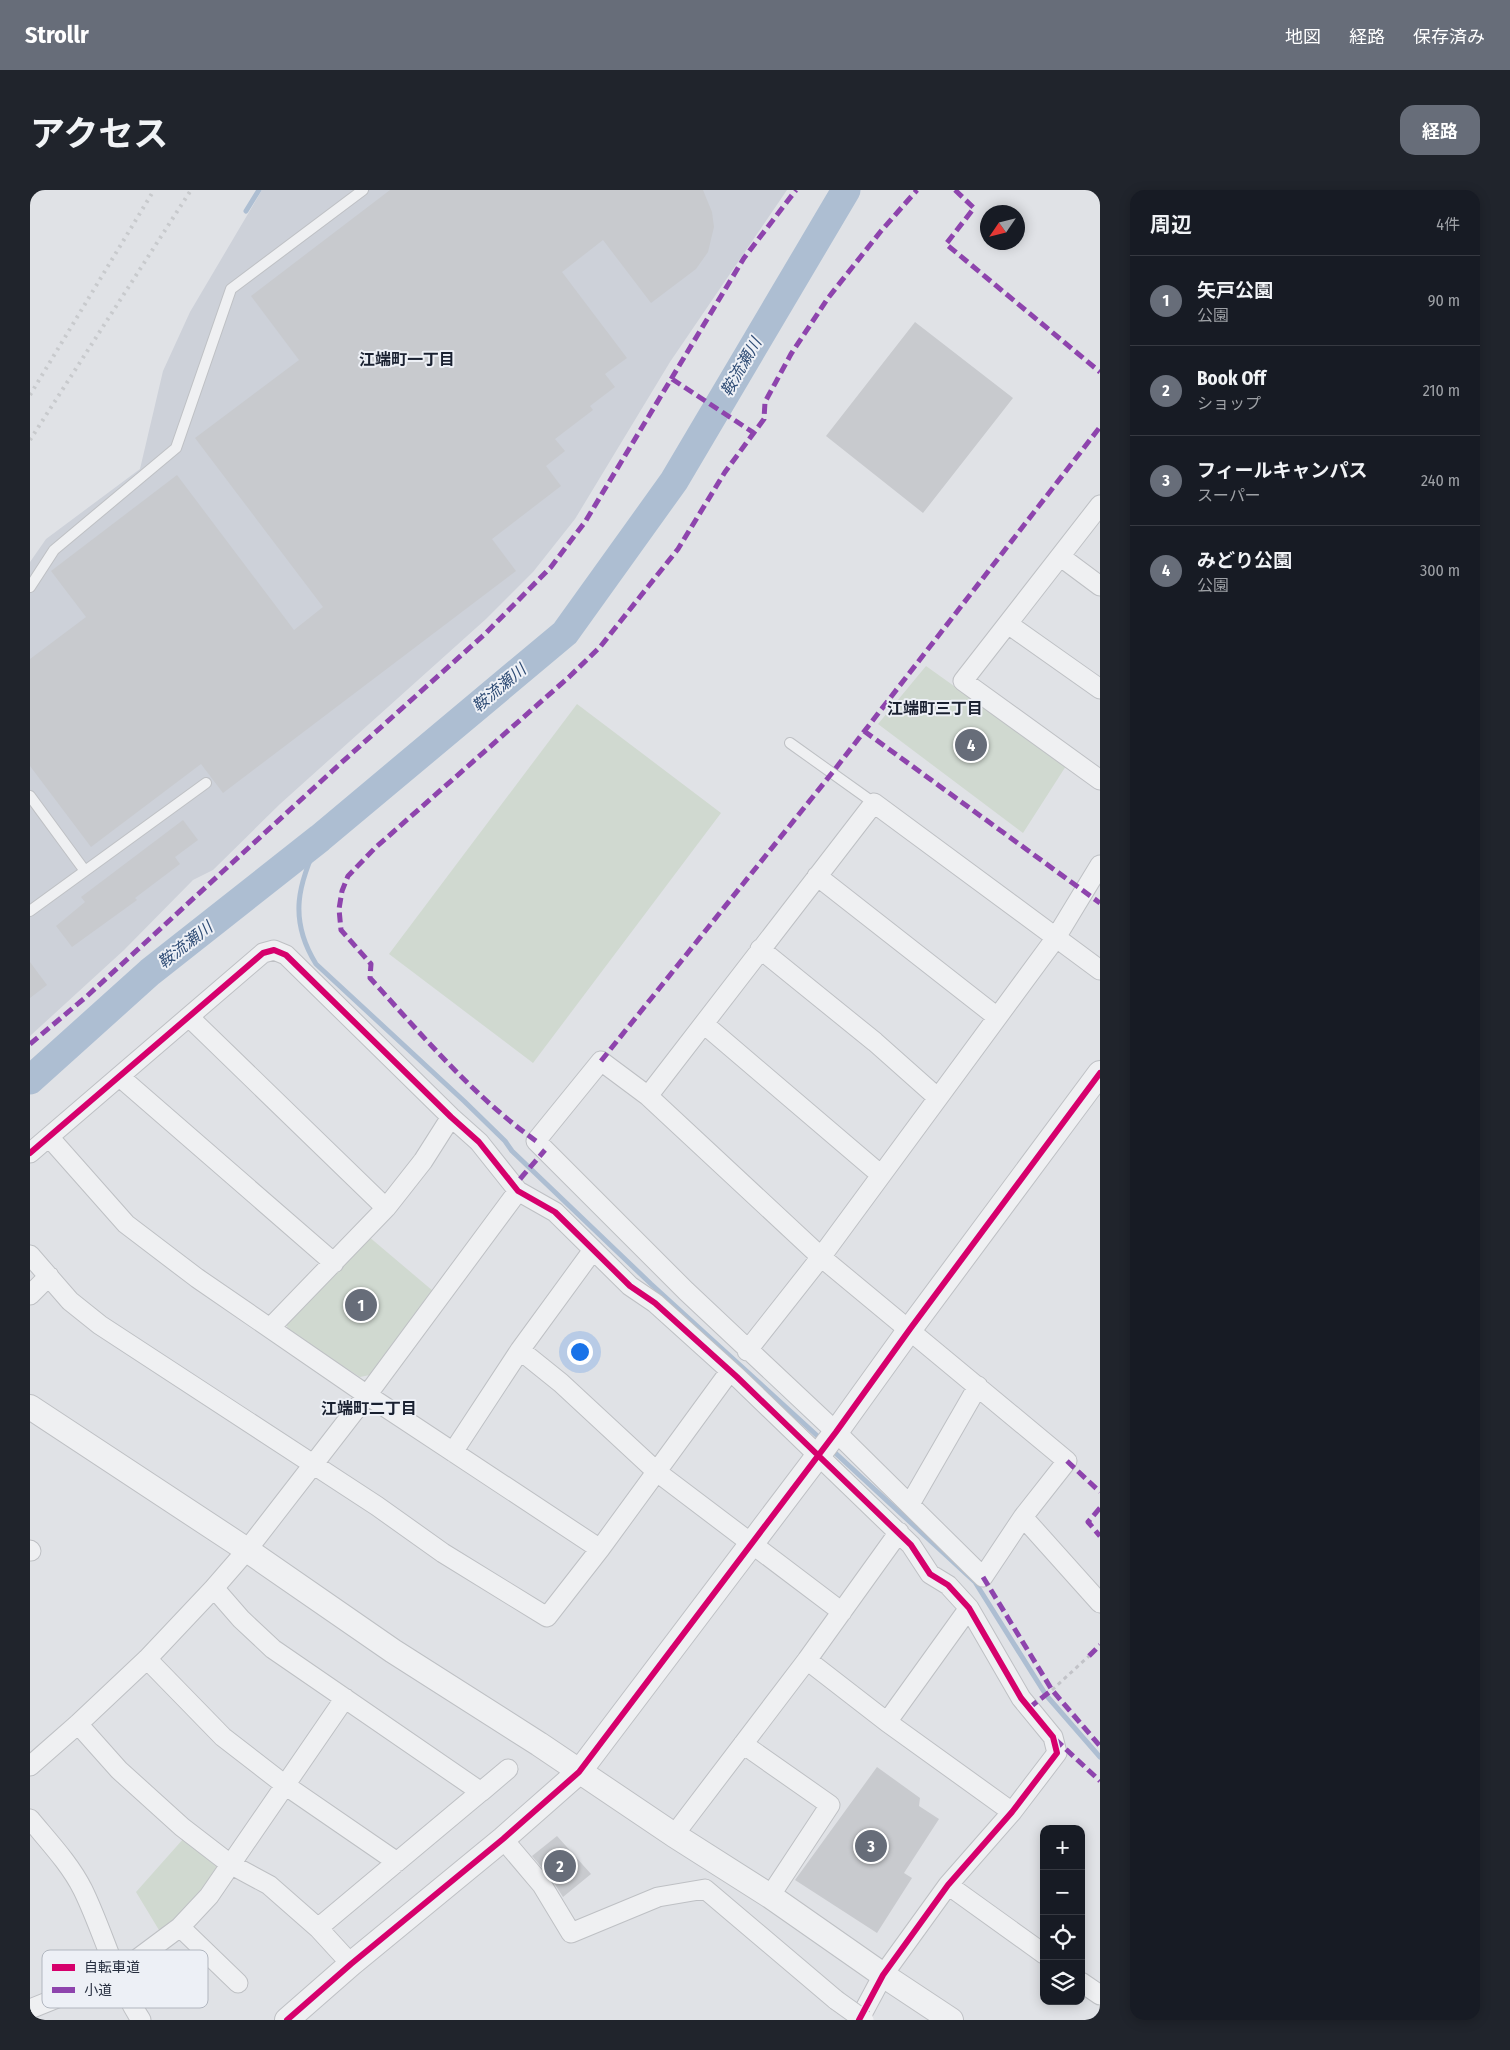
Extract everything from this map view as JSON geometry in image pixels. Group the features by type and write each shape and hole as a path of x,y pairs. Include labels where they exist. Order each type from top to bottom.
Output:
{"street":[{"path":"1100,505 963,680 1100,780"},
{"path":"1061,557 1100,586"},
{"path":"1008,624 1100,689"},
{"path":"648,1096 874,803 1055,939 1100,970"},
{"path":"748,1351 821,1257 1055,939 1100,864"},
{"path":"817,876 997,1017"},
{"path":"760,949 875,1042 938,1098"},
{"path":"30,1154 262,953 274,950 286,955 479,1142 518,1191 555,1212 630,1286 655,1303 730,1372 826,1444 910,1504 983,1577 1023,1517 1067,1461 821,1257 648,1096 601,1061 536,1141 748,1351 826,1444 899,1532 911,1545 930,1574 948,1585 968,1608 1021,1698 1053,1737 1056,1753 1012,1812 948,1885 883,1975 859,2020"},
{"path":"189,1017 386,1208"},
{"path":"704,1024 881,1175"},
{"path":"288,2020 351,1964 503,1839 578,1772 826,1444 1100,1073"},
{"path":"120,1077 334,1263"},
{"path":"270,1328 386,1208 423,1161 452,1117"},
{"path":"48,1137 126,1224 197,1278 367,1395 600,1549"},
{"path":"33,1756 78,1724 147,1659 247,1550 367,1395 518,1191"},
{"path":"453,1452 520,1350 593,1250"},
{"path":"30,1255 70,1301 100,1325 313,1464 443,1553 547,1618 730,1372"},
{"path":"30,1295 49,1276"},
{"path":"520,1350 561,1383 656,1472 842,1612"},
{"path":"910,1504 978,1386"},
{"path":"30,1407 247,1550 393,1651 539,1744 578,1772 770,1896 951,2020"},
{"path":"1023,1517 1100,1603"},
{"path":"674,1835 807,1660 899,1532"},
{"path":"214,1588 241,1619 273,1649 345,1698 482,1792 508,1769 398,1862 318,1928"},
{"path":"887,1722 968,1608"},
{"path":"147,1659 224,1737 285,1785 398,1862"},
{"path":"807,1660 887,1722 1012,1812"},
{"path":"149,1950 180,1927 209,1896 345,1698"},
{"path":"78,1724 118,1770 182,1827 230,1864 269,1885 318,1928 351,1964"},
{"path":"743,1744 830,1805 770,1896"},
{"path":"30,1819 61,1856 83,1890 107,1950"},
{"path":"503,1839 542,1885 571,1933 658,1897 705,1889 836,2000 864,2020"},
{"path":"948,1885 1040,1951"},
{"path":"180,1927 204,1950"},
{"path":"208,1954 238,1983"},
{"path":"1085,1985 1100,1995"},
{"path":"30,2009 42,2004"},
{"path":"134,2008 141,2020"},
{"path":"30,2015 32,2020"}],"lane":[{"path":"30,587 54,550 176,448 231,289 363,190"},
{"path":"790,743 874,803"},
{"path":"30,911 206,783"},
{"path":"30,796 85,871"}],"path":[{"path":"1052,1690 1089,1656"}],"shaded area":[{"path":"262,190 787,190 670,362 575,519 533,572 486,619 280,804 213,870 193,880 124,950 30,1036 30,562 46,539 140,469 163,371 190,312"},
{"path":"926,666 1066,766 1023,833 878,724"},
{"path":"577,704 721,813 533,1063 389,954"},
{"path":"368,1236 433,1291 370,1375 360,1377 288,1332 286,1319"},
{"path":"184,1838 219,1869 162,1935 136,1892"}],"building":[{"path":"390,190 703,190 712,212 714,227 708,252 696,269 651,303 603,240 562,272 627,358 605,374 615,387 590,406 593,410 555,439 565,451 546,466 561,486 492,539 516,571 223,793 201,764 91,847 30,766 30,659 86,617 51,571 177,475 294,630 323,607 195,438 299,360 251,296"},
{"path":"915,322 1013,398 923,513 826,436"},
{"path":"183,820 198,840 175,857 180,864 135,898 137,900 72,947 56,926 85,902 81,897"},
{"path":"30,962 47,985 30,998"},
{"path":"877,1767 920,1798 919,1806 939,1819 904,1873 912,1878 877,1933 795,1880"},
{"path":"557,1836 591,1874 563,1897 551,1878 532,1856"}],"waterway":[{"path":"246,211 259,190"},
{"name":"鞍流瀬川","path":"30,1080 150,972 320,838 565,633 674,481 846,190"},
{"path":"320,838 306,870 299,901 302,932 307,948 316,964 464,1101 505,1141 512,1151 651,1284 823,1441"},
{"path":"831,1449 975,1582 1046,1695 1100,1757"}],"railway":[{"path":"30,395 154,190"},
{"path":"30,440 191,190"}],"marked path":[{"path":"30,1044 86,997 485,634 551,567 585,522 744,258 796,190"},
{"path":"536,1141 491,1105 470,1085 370,978 371,964 341,930 339,909 342,891 348,876 375,848 569,677 600,647 678,549 725,472 764,419 765,402 791,354 828,298 881,231 917,190"},
{"path":"955,190 974,208 946,244 1100,372"},
{"path":"672,379 754,433"},
{"path":"601,1061 832,773 1100,427"},
{"path":"864,731 1100,903"},
{"path":"520,1179 545,1150"},
{"path":"1067,1461 1100,1492"},
{"path":"1100,1508 1088,1522 1100,1536"},
{"path":"983,1577 1052,1690 1100,1746"},
{"path":"1089,1656 1100,1645"},
{"path":"1029,1708 1052,1690"},
{"path":"1055,1739 1100,1781"}],"cycle path":[{"path":"30,1153 263,953 274,950 286,955 451,1117 479,1142 518,1191 555,1212 630,1286 655,1303 737,1377 911,1545 930,1574 948,1585 969,1608 1021,1698 1053,1737 1057,1753 1012,1812 948,1885 883,1975 859,2020"},
{"path":"287,2020 351,1964 503,1839 579,1772 836,1432 1100,1073"}],"place":[{"name":"みどり公園","path":"971,745"},
{"name":"矢戸公園","path":"361,1305"},
{"name":"フィールキャンパス","path":"871,1846"},
{"name":"Book Off","path":"560,1866"}],"district":[{"name":"江端町一丁目","path":"407,359"},
{"name":"江端町三丁目","path":"935,708"},
{"name":"江端町二丁目","path":"369,1408"}]}
